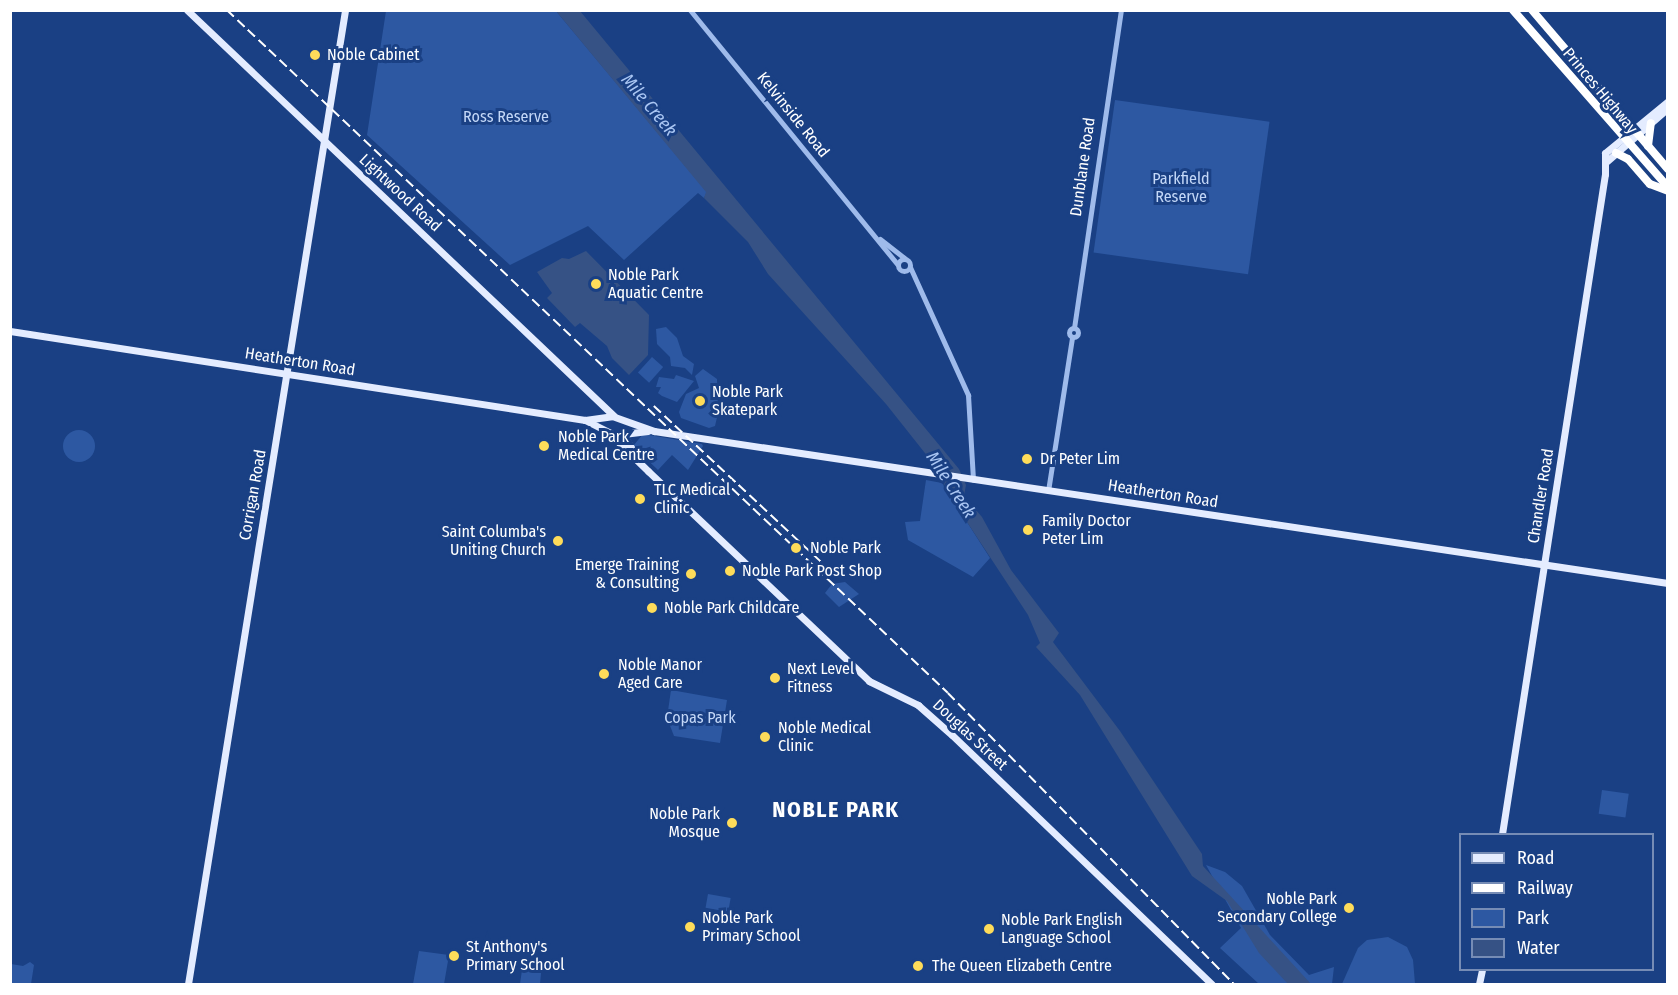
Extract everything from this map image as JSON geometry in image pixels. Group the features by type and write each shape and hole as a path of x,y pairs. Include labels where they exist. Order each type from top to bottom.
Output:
{"highway":[{"name":"Princes Highway","path":"1513,10 1668,189"},
{"name":"Princes Highway","path":"1532,10 1668,169"},
{"path":"1648,146 1651,123"},
{"path":"1616,153 1628,159 1650,184 1668,189"}],"main road":[{"name":"Lightwood Road","path":"187,10 616,417"},
{"name":"Corrigan Road","path":"188,984 345,10"},
{"path":"1635,131 1668,101"},
{"path":"1635,131 1651,123 1668,108"},
{"name":"Chandler Road","path":"1502,833 1607,161 1605,152 1635,131"},
{"name":"Chandler Road","path":"1607,161 1616,153 1624,140"},
{"name":"Heatherton Road","path":"10,331 585,420 616,417 654,431"},
{"name":"Lightwood Road","path":"595,397 605,418"},
{"name":"Douglas Street","path":"616,417 631,450 648,471"},
{"path":"605,418 607,432"},
{"name":"Heatherton Road","path":"585,420 607,432 623,435 654,431 1668,582"},
{"path":"631,450 633,438 645,431"},
{"name":"Douglas Street","path":"607,432 869,681 918,705 952,735 1212,984"}],"street":[{"name":"Kelvinside Road","path":"690,10 903,271"},
{"name":"Dunblane Road","path":"1048,491 1072,337 1069,331 1074,328 1121,10"},
{"name":"Kelvinside Road","path":"876,236 904,258 910,267"},
{"path":"897,264 904,258"},
{"path":"916,285 903,271 910,267 916,285 968,395 973,480"}],"green space":[{"name":"Ross Reserve","path":"386,11 556,11 707,192 704,198 698,193 624,260 588,226 510,265 367,135"},
{"name":"Parkfield Reserve","path":"1115,100 1269,122 1248,274 1094,253"},
{"path":"666,327 677,338 683,356 694,364 692,375 685,368 671,366 670,357 657,344 656,329"},
{"path":"652,357 663,367 649,383 638,373"},
{"name":"Noble Park Skatepark","path":"703,369 717,379 718,413 715,426 709,428 681,418 679,412 686,394 699,388 695,376"},
{"path":"676,375 694,381 677,402 662,396 658,393 661,387 656,387 659,377 674,379"},
{"path":"79,430 90,435 95,446 90,457 79,462 68,457 63,446 68,435"},
{"path":"643,434 703,446 688,470 672,455 658,470 633,446"},
{"path":"926,480 942,483 990,558 973,577 908,540 905,522 920,521"},
{"path":"845,582 859,594 839,607 825,593 832,584"},
{"name":"Copas Park","path":"671,690 727,700 720,743 674,736 667,718"},
{"path":"1602,790 1629,794 1625,818 1599,814"},
{"path":"1206,865 1225,872 1242,886 1270,935 1309,975 1334,967 1332,984 1259,984 1220,948 1241,928"},
{"path":"708,894 731,898 728,912 706,908"},
{"path":"1388,937 1407,947 1413,960 1415,984 1342,984 1358,948 1367,940"},
{"path":"419,951 449,955 444,984 413,984"},
{"path":"30,962 34,965 31,984 11,984 11,964 23,966"},
{"path":"522,970 541,973 540,984 520,984"}],"water":[{"name":"Mile Creek","path":"556,11 580,11 959,469 966,485 964,496 982,517 1011,570 1059,633 1053,642 1120,731 1202,854 1203,866 1311,984 1288,984 1259,953 1227,901 1192,876 1080,695 1036,647 1040,643 1028,615 946,490 936,467 886,404 768,274 748,242 704,198 706,192"},
{"path":"586,251 649,315 648,355 629,375 612,358 607,346 580,323 575,327 547,298 552,293 537,272 562,258 569,259"}],"railway":[{"path":"227,10 948,693 1234,984"},
{"path":"654,406 821,562"}],"place":[{"name":"Noble Cabinet","path":"315,55"},
{"name":"Noble Park Aquatic Centre","path":"596,284"},
{"name":"Noble Park Skatepark","path":"700,401"},
{"name":"Noble Park Medical Centre","path":"544,446"},
{"name":"Dr Peter Lim","path":"1027,459"},
{"name":"TLC Medical Clinic","path":"640,499"},
{"name":"Family Doctor Peter Lim","path":"1028,530"},
{"name":"Saint Columba's Uniting Church","path":"558,541"},
{"name":"Noble Park","path":"796,548"},
{"name":"Noble Park Post Shop","path":"730,571"},
{"name":"Emerge Training & Consulting","path":"691,574"},
{"name":"Noble Park Childcare","path":"652,608"},
{"name":"Noble Manor Aged Care","path":"604,674"},
{"name":"Next Level Fitness","path":"775,678"},
{"name":"Noble Medical Clinic","path":"765,737"},
{"name":"Noble Park Mosque","path":"732,823"},
{"name":"Noble Park Secondary College","path":"1349,908"},
{"name":"Noble Park Primary School","path":"690,927"},
{"name":"Noble Park English Language School","path":"989,929"},
{"name":"St Anthony's Primary School","path":"454,956"},
{"name":"The Queen Elizabeth Centre","path":"918,966"}],"district":[{"name":"NOBLE PARK","path":"836,810"}]}
